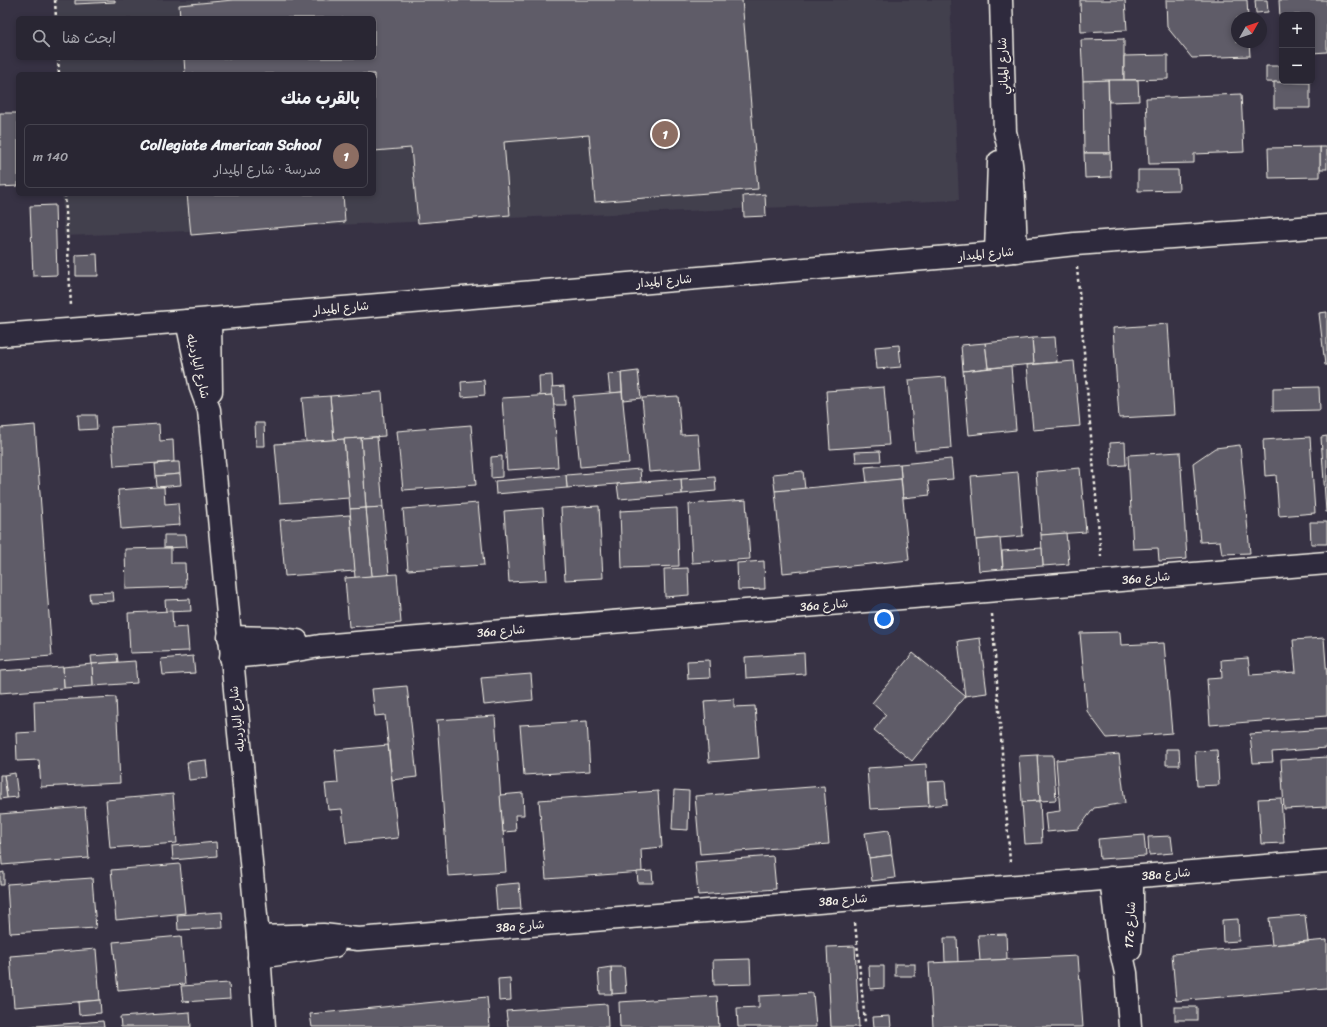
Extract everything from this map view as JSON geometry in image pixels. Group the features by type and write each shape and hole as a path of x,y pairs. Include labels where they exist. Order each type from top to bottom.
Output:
{"street":[{"name":"شارع المياني","path":"1001,0 1005,132 1012,164 1006,252"},
{"name":"شارع الميدار","path":"0,335 187,321 1006,252 1075,244 1327,226"},
{"name":"شارع اليارديله","path":"208,410 212,375 210,319"},
{"name":"شارع اليارديله","path":"187,321 200,382 208,410 259,947 264,1027"},
{"name":"36a شارع","path":"230,647 291,651 320,646 1327,563"},
{"name":"38a شارع","path":"259,947 324,948 358,939 1327,861"},
{"name":"17c شارع","path":"1121,877 1131,938 1126,973 1130,1027"}],"path":[{"path":"55,0 56,16"},
{"path":"58,60 59,72"},
{"path":"65,196 72,329"},
{"path":"1075,244 1104,582"},
{"path":"991,591 1012,886"},
{"path":"853,899 865,1022"}],"shaded area":[{"path":"54,0 950,0 959,200 64,236 62,196 376,196 376,72 57,72 56,60 376,60 376,16 54,16"}],"building":[{"path":"75,0 115,0 115,2 75,4"},
{"path":"233,0 742,0 758,189 595,202 589,135 504,142 510,215 418,223 411,148 376,151 376,72 185,72 184,60 376,60 376,16 180,16 179,5"},
{"path":"1080,0 1125,0 1127,30 1081,32"},
{"path":"1166,0 1247,0 1248,12 1231,12 1231,48 1249,48 1250,56 1192,58 1167,27"},
{"path":"1255,0 1267,0 1268,12 1256,12"},
{"path":"1279,0 1327,0 1327,52 1315,53 1315,12 1280,12"},
{"path":"1124,39 1124,80 1083,81 1081,40"},
{"path":"1168,55 1168,79 1124,80 1124,56"},
{"path":"1266,66 1279,66 1279,82 1266,82"},
{"path":"1108,80 1138,80 1139,101 1109,102"},
{"path":"1108,80 1110,153 1084,153 1083,81"},
{"path":"1274,82 1279,82 1279,84 1310,84 1310,108 1274,108"},
{"path":"1241,94 1244,152 1194,154 1194,163 1149,164 1146,98"},
{"path":"0,113 16,113 16,186 0,187"},
{"path":"1320,147 1327,147 1327,169 1320,169"},
{"path":"1320,147 1320,177 1269,178 1268,148"},
{"path":"1084,153 1110,153 1111,177 1085,178"},
{"path":"1138,170 1178,170 1179,190 1138,191"},
{"path":"765,194 766,216 744,217 743,196"},
{"path":"187,196 343,196 345,222 191,235"},
{"path":"55,205 57,275 33,276 30,206"},
{"path":"97,254 98,276 76,276 76,255"},
{"path":"1327,312 1327,365 1325,365 1319,313"},
{"path":"1168,324 1174,415 1119,418 1113,328"},
{"path":"1055,337 1057,362 1034,364 1032,338"},
{"path":"1032,338 1034,364 988,368 985,343"},
{"path":"985,343 988,368 963,371 961,345"},
{"path":"899,345 901,367 877,369 875,347"},
{"path":"1074,361 1080,426 1033,430 1027,365"},
{"path":"1011,366 1016,430 969,435 963,371"},
{"path":"638,371 641,398 623,400 621,373"},
{"path":"621,373 622,392 610,393 608,374"},
{"path":"552,375 553,395 540,396 539,376"},
{"path":"946,377 951,448 915,451 909,380"},
{"path":"484,380 485,395 462,397 461,382"},
{"path":"564,386 565,405 553,405 552,387"},
{"path":"884,387 889,445 830,449 826,391"},
{"path":"1319,387 1320,410 1273,411 1273,388"},
{"path":"382,392 385,436 334,440 330,396"},
{"path":"622,392 629,463 580,467 573,396"},
{"path":"553,395 558,467 507,470 502,398"},
{"path":"330,396 334,440 306,442 302,398"},
{"path":"678,396 681,435 698,434 701,468 649,472 642,398"},
{"path":"78,415 96,415 97,429 79,430"},
{"path":"255,423 264,423 265,446 256,446"},
{"path":"159,424 160,441 173,440 174,462 114,466 111,427"},
{"path":"35,425 52,656 0,660 0,428"},
{"path":"471,425 476,485 403,490 397,431"},
{"path":"1327,436 1327,512 1326,512 1321,437"},
{"path":"377,437 383,507 366,508 361,438"},
{"path":"1310,437 1315,513 1279,516 1276,475 1265,476 1263,440"},
{"path":"361,438 366,508 350,509 344,439"},
{"path":"344,439 349,498 280,503 275,444"},
{"path":"1125,442 1126,465 1111,466 1110,443"},
{"path":"1240,445 1250,553 1222,554 1220,541 1200,542 1193,463 1215,448"},
{"path":"880,451 881,461 856,462 855,452"},
{"path":"1180,452 1187,559 1159,561 1158,548 1133,549 1128,455"},
{"path":"502,456 502,477 491,478 491,457"},
{"path":"951,459 953,479 928,481 930,495 903,498 900,464"},
{"path":"179,462 180,474 156,476 155,464"},
{"path":"900,464 901,479 867,483 865,467"},
{"path":"1080,468 1086,532 1041,535 1036,472"},
{"path":"640,469 641,482 567,488 566,475"},
{"path":"803,471 805,489 775,491 773,474"},
{"path":"1018,472 1023,536 976,540 971,476"},
{"path":"180,474 181,485 157,487 156,476"},
{"path":"566,475 567,488 496,494 495,481"},
{"path":"715,477 716,491 682,494 681,479"},
{"path":"681,479 682,494 619,499 617,484"},
{"path":"901,479 909,560 783,573 775,491"},
{"path":"164,487 165,504 178,503 180,525 121,529 118,490"},
{"path":"746,500 750,559 692,563 689,504"},
{"path":"478,503 484,565 408,570 403,509"},
{"path":"599,506 603,578 565,580 561,508"},
{"path":"383,507 389,575 372,576 366,508"},
{"path":"366,508 372,576 355,578 350,509"},
{"path":"543,508 547,580 509,582 504,511"},
{"path":"677,508 679,566 622,568 620,511"},
{"path":"350,515 355,571 285,576 280,520"},
{"path":"1310,522 1327,522 1327,544 1311,544"},
{"path":"1066,533 1069,564 1043,566 1041,535"},
{"path":"164,535 186,535 187,547 164,548"},
{"path":"1000,538 1003,569 979,571 976,540"},
{"path":"171,548 171,563 185,563 186,587 126,589 125,549"},
{"path":"1042,548 1043,566 1003,569 1002,551"},
{"path":"764,561 765,589 738,590 737,563"},
{"path":"688,568 689,595 665,597 664,569"},
{"path":"397,574 401,623 349,627 345,578"},
{"path":"113,592 114,601 90,602 89,593"},
{"path":"190,599 191,611 166,612 165,600"},
{"path":"172,611 173,628 187,627 189,651 130,653 128,613"},
{"path":"1120,632 1121,645 1164,643 1172,733 1107,738 1087,711 1080,633"},
{"path":"980,638 987,693 965,696 958,641"},
{"path":"1324,638 1327,678 1327,716 1210,725 1207,679 1222,678 1221,660 1248,658 1250,675 1296,672 1293,640"},
{"path":"804,653 805,674 746,678 745,657"},
{"path":"913,653 965,696 912,761 874,730 886,715 872,703"},
{"path":"117,654 118,662 92,664 91,656"},
{"path":"193,656 195,673 163,675 161,659"},
{"path":"709,660 710,678 688,679 687,661"},
{"path":"135,661 137,683 93,686 92,664"},
{"path":"92,664 93,686 64,688 63,667"},
{"path":"63,667 64,688 0,693 0,671"},
{"path":"531,674 533,700 484,705 481,678"},
{"path":"407,686 417,777 392,780 385,715 375,716 372,689"},
{"path":"116,697 120,783 41,787 39,760 17,761 16,733 35,732 34,701"},
{"path":"734,699 734,707 755,706 759,758 709,762 704,701"},
{"path":"495,716 506,872 448,876 437,720"},
{"path":"587,721 590,771 524,775 520,725"},
{"path":"1327,729 1327,748 1272,752 1273,762 1253,763 1250,734"},
{"path":"388,745 398,838 346,843 342,809 328,810 325,784 338,783 335,750"},
{"path":"1166,749 1179,749 1180,765 1166,765"},
{"path":"1217,750 1219,785 1197,786 1195,751"},
{"path":"1119,754 1125,803 1094,808 1078,829 1047,832 1045,813 1060,811 1056,760"},
{"path":"1037,755 1053,755 1056,800 1040,801"},
{"path":"1037,755 1040,801 1022,802 1019,756"},
{"path":"1327,757 1327,807 1284,809 1281,760"},
{"path":"206,760 208,778 189,780 187,762"},
{"path":"926,764 929,806 870,809 867,768"},
{"path":"15,773 18,797 7,798 4,775"},
{"path":"0,775 4,775 7,798 0,799"},
{"path":"945,781 947,804 929,806 928,782"},
{"path":"824,786 829,844 700,854 695,796"},
{"path":"674,790 689,791 688,830 672,829"},
{"path":"658,791 662,847 641,849 642,872 546,879 539,800"},
{"path":"523,793 524,815 515,815 516,831 503,832 500,795"},
{"path":"173,794 177,843 110,848 106,800"},
{"path":"1281,798 1284,843 1261,844 1258,799"},
{"path":"1040,801 1042,843 1025,844 1022,802"},
{"path":"85,807 89,858 2,865 0,814"},
{"path":"889,830 892,855 869,858 865,833"},
{"path":"1144,835 1146,856 1100,859 1098,839"},
{"path":"1171,836 1173,853 1149,855 1148,837"},
{"path":"216,842 217,856 173,860 172,846"},
{"path":"892,855 895,878 872,881 869,858"},
{"path":"773,856 776,889 698,895 695,862"},
{"path":"180,864 185,913 116,920 111,870"},
{"path":"652,871 653,883 638,883 637,872"},
{"path":"4,872 4,885 0,885 0,873"},
{"path":"92,878 96,928 10,933 7,884"},
{"path":"519,883 521,909 497,910 495,885"},
{"path":"222,912 223,928 178,930 177,915"},
{"path":"1305,915 1308,941 1272,945 1269,918"},
{"path":"1238,919 1239,941 1223,942 1222,920"},
{"path":"1006,934 1007,959 980,961 978,935"},
{"path":"181,936 185,984 118,990 113,942"},
{"path":"944,938 957,938 958,962 945,962"},
{"path":"1327,940 1327,988 1176,1001 1172,954"},
{"path":"855,946 859,1027 831,1027 827,947"},
{"path":"96,949 100,1000 14,1007 10,956"},
{"path":"1078,956 1083,1027 933,1027 929,963"},
{"path":"750,959 751,984 714,985 713,960"},
{"path":"895,964 915,964 915,976 895,976"},
{"path":"869,966 884,966 884,988 870,989"},
{"path":"611,967 624,967 626,993 612,994"},
{"path":"611,967 612,994 600,994 598,969"},
{"path":"510,978 511,1000 499,1001 498,979"},
{"path":"229,983 230,999 183,1002 181,986"},
{"path":"813,993 816,1027 738,1027 737,1008 759,1007 759,996"},
{"path":"717,996 719,1027 620,1027 619,1002"},
{"path":"487,997 490,1027 312,1027 310,1014"},
{"path":"100,1000 101,1013 79,1015 78,1002"},
{"path":"607,1004 608,1027 508,1027 506,1011"},
{"path":"1175,1007 1197,1007 1197,1020 1175,1020"},
{"path":"190,1012 191,1027 121,1027 120,1017"},
{"path":"890,1016 891,1027 874,1027 873,1017"},
{"path":"103,1021 104,1027 22,1027"}],"place":[{"name":"Collegiate American School","path":"665,134"}]}
